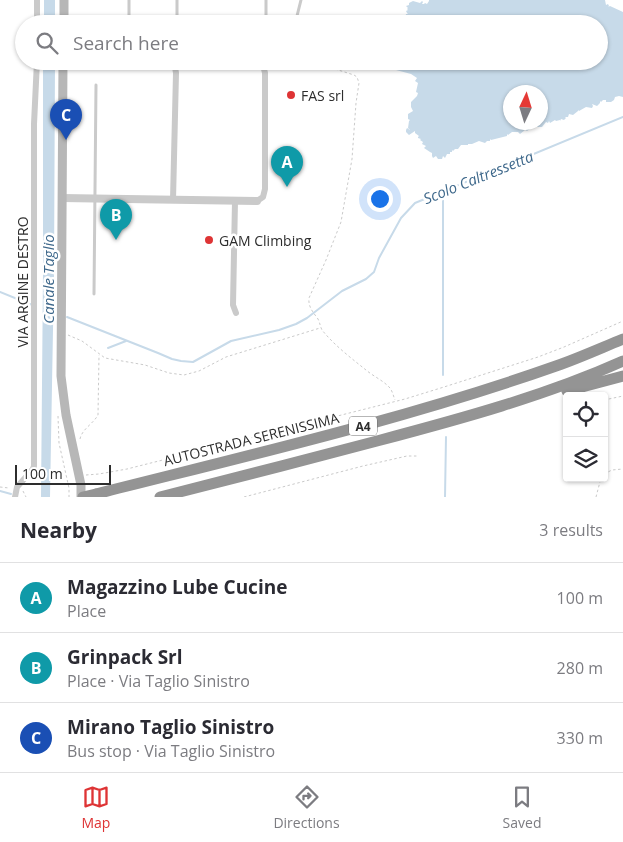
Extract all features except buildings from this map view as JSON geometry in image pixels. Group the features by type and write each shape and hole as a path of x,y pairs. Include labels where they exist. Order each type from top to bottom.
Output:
{"highway":[{"path":"498,386 623,330"},
{"name":"AUTOSTRADA SERENISSIMA","path":"82,497 437,405 558,365 623,338"},
{"name":"A4","path":"160,497 404,435 527,398 573,382 623,361"},
{"path":"404,435 429,431 525,405 568,390 623,376"}],"main road":[{"path":"64,0 64,15"},
{"path":"63,70 61,380 82,497"}],"street":[{"path":"37,0 37,15"},
{"name":"VIA ARGINE DESTRO","path":"15,493 20,482 34,466 34,124 37,70"},
{"path":"173,200 175,70"},
{"path":"62,198 258,201 263,197 266,189 264,70"},
{"path":"235,201 234,305 236,314"}],"lane":[{"path":"129,0 129,15"},
{"path":"177,15 178,0"},
{"path":"266,0 266,15"},
{"path":"298,15 301,0"},
{"path":"94,294 96,85"}],"path":[{"path":"338,70 354,75 359,83 352,158 341,222 308,303 321,328 341,349 388,385 395,401"},
{"path":"86,480 85,475 127,468 444,387 538,357 623,321"},
{"path":"61,332 82,342 105,358 145,365 169,373 184,375 199,371 226,357 321,328"},
{"path":"80,440 80,436 98,415 99,354"},
{"path":"608,399 623,396"},
{"path":"58,414 59,443 69,488 69,497"},
{"path":"244,497 363,466 407,456 418,456"},
{"path":"608,472 623,469"},
{"path":"596,497 600,482"},
{"path":"0,487 15,493"}],"water":[{"path":"44,0 55,0 55,15 44,15"},
{"path":"429,0 605,0 608,7 610,6 623,12 623,97 615,97 611,102 606,102 606,100 600,101 597,106 592,104 592,108 586,107 578,110 573,115 569,114 564,120 555,120 550,123 549,121 548,123 548,85 503,85 503,130 525,130 520,134 512,132 507,134 507,136 490,139 490,141 485,143 479,141 468,145 461,145 458,149 452,150 450,154 447,154 445,158 443,156 442,159 438,159 436,156 433,158 432,153 424,148 426,146 422,144 423,142 418,138 419,136 415,131 409,135 406,132 407,128 410,130 408,128 410,120 408,119 408,114 413,111 411,102 418,93 416,92 418,83 415,81 417,78 411,74 396,70 608,70 608,15 406,15 408,14 406,6 409,3 413,1 420,3 422,1 422,4 427,4"},
{"name":"Canale Taglio","path":"43,70 55,70 50,497 41,497"}],"waterway":[{"name":"Scolo Caltressetta","path":"67,317 172,359 193,362 231,341 279,330 296,324 307,318 342,291 366,279 374,272 379,258 401,218 415,203 623,117"},
{"path":"443,191 443,375"},
{"name":"Scolo Caltressetta","path":"0,292 32,305"},
{"path":"108,348 126,341"},
{"path":"445,497 446,437"},
{"path":"0,491 11,494"}],"place":[{"name":"FAS srl","path":"291,95"},
{"name":"Mirano Taglio Sinistro","path":"66,140"},
{"name":"Magazzino Lube Cucine","path":"287,187"},
{"name":"Grinpack Srl","path":"116,240"},
{"name":"GAM Climbing","path":"209,240"}]}
